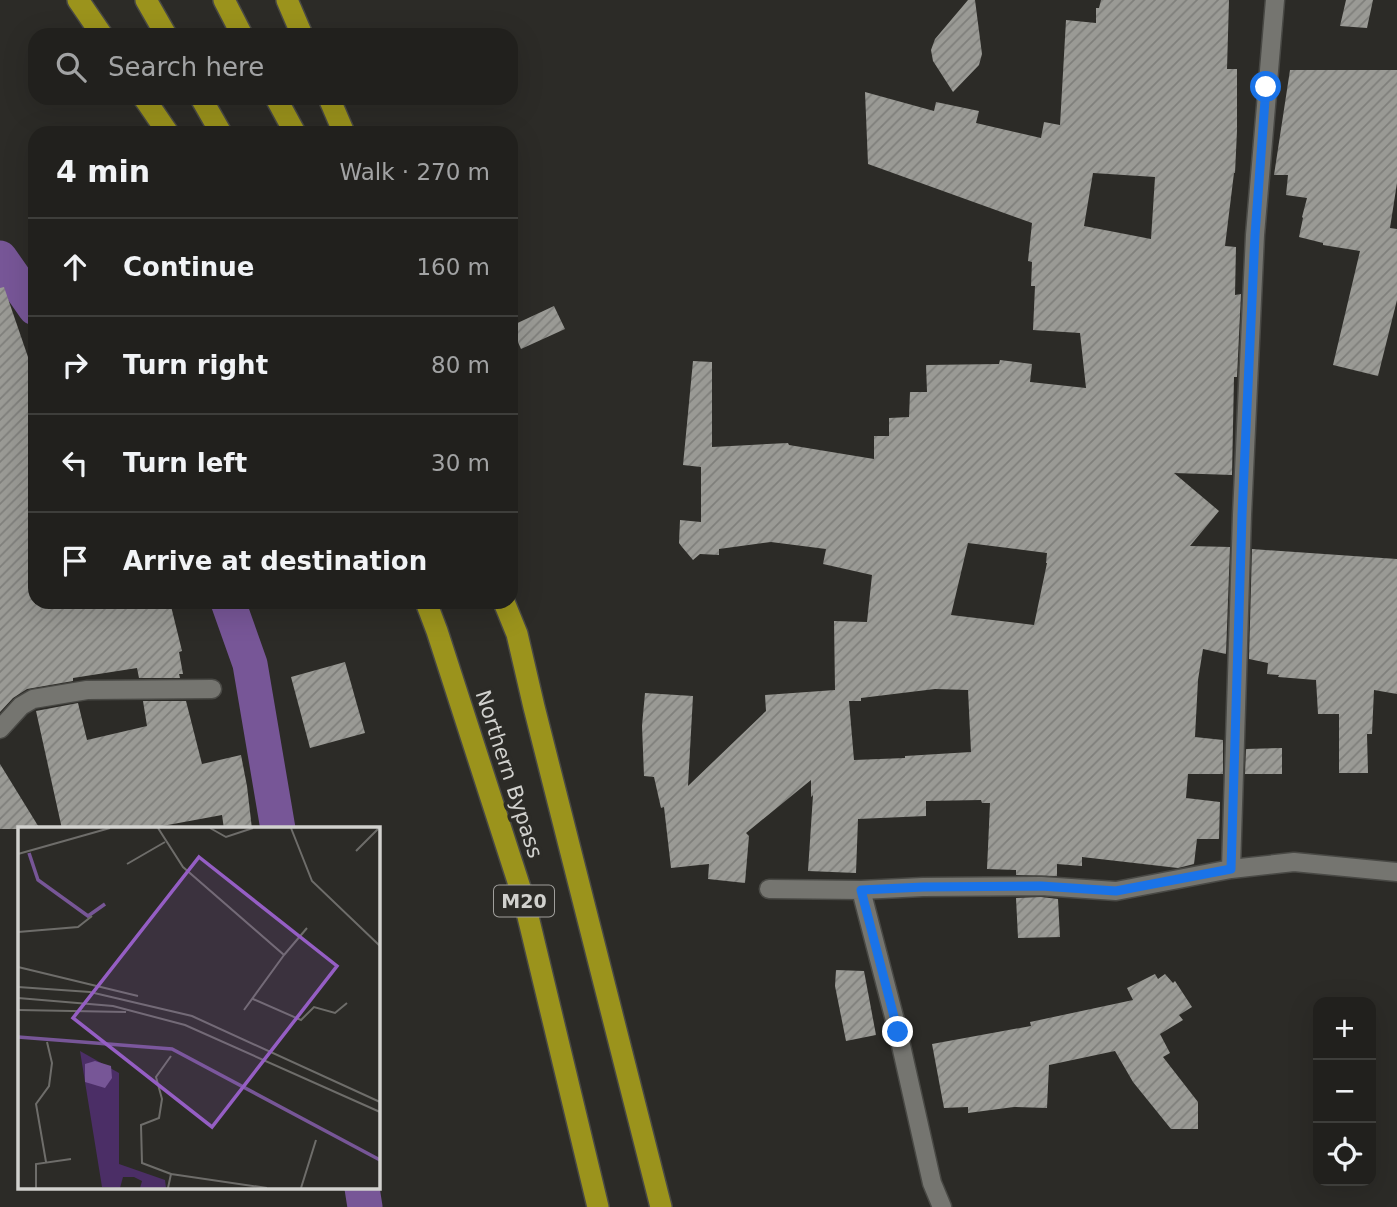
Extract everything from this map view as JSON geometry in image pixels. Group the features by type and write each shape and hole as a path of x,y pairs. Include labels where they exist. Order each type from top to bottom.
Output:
{"highway":[{"path":"78,0 97,28"},
{"path":"146,0 162,28"},
{"path":"224,0 238,28"},
{"path":"287,0 299,28"},
{"path":"149,105 163,126"},
{"path":"205,105 217,126"},
{"path":"280,105 291,126"},
{"path":"332,105 341,126"},
{"name":"Northern Bypass","path":"429,609 524,901 598,1207"},
{"name":"Northern Bypass","path":"508,609 517,634 661,1207"}],"street":[{"path":"1231,869 1242,515 1254,249 1275,0"},
{"path":"0,729 21,706 33,699 87,690 212,689"},
{"path":"769,889 1041,886 1116,891 1231,869 1294,862 1397,872"},
{"path":"861,890 898,1032 932,1183 942,1207"}],"building":[{"path":"968,0 975,0 982,54 979,65 953,92 933,61 931,50 935,39"},
{"path":"1101,0 1229,0 1227,69 1237,69 1237,131 1235,173 1225,246 1236,247 1235,295 1241,294 1237,377 1234,377 1232,475 1174,473 1219,511 1190,546 1230,547 1226,654 1203,649 1198,680 1195,737 1223,740 1223,774 1188,774 1186,798 1220,802 1219,839 1197,839 1194,864 1178,868 1082,857 1082,866 1057,864 1057,876 1016,875 1016,870 987,869 990,803 982,803 981,800 926,801 926,816 858,819 856,873 808,871 813,795 811,797 811,780 746,833 749,836 745,883 708,879 709,864 671,868 664,807 661,808 654,777 644,776 642,726 645,693 693,696 688,786 766,711 765,695 835,690 834,621 867,622 872,575 823,564 826,549 771,542 719,549 719,555 700,554 693,560 682,547 679,543 680,520 701,522 701,467 683,465 693,361 712,362 712,447 788,443 874,459 874,436 889,436 889,418 909,417 910,392 927,392 926,365 999,364 1000,360 1032,364 1030,382 1086,388 1080,333 1033,330 1035,286 1031,286 1032,262 1028,261 1032,223 868,164 865,92 934,111 936,102 979,111 976,123 1041,138 1044,122 1060,125 1066,20 1096,23 1096,8 1099,8","holes":["1093,173 1155,177 1151,239 1084,226","968,543 1047,553 1034,625 951,615","935,689 968,690 971,752 854,760 849,701 861,701 861,698"]},
{"path":"1346,0 1373,0 1367,28 1340,26"},
{"path":"1290,70 1397,70 1397,183 1390,228 1397,229 1397,300 1378,376 1333,365 1360,251 1323,245 1299,237 1307,198 1286,195 1288,175 1274,175"},
{"path":"4,287 28,357 28,609 172,609 182,651 179,652 183,674 179,674 180,678 139,678 137,668 73,678 73,681 27,689 13,698 0,712 0,288"},
{"path":"554,306 565,329 521,349 518,342 518,323"},
{"path":"1252,549 1397,559 1397,694 1374,690 1372,734 1367,734 1368,773 1339,773 1339,714 1318,714 1316,680 1267,674 1268,663 1249,659"},
{"path":"345,662 365,733 310,748 291,677"},
{"path":"143,701 186,701 202,764 241,755 252,827 224,827 222,815 157,827 62,827 36,711 78,703 87,740 147,726"},
{"path":"1282,748 1282,774 1245,774 1246,749"},
{"path":"0,764 39,827 0,829"},
{"path":"1016,898 1058,899 1060,937 1018,938"},
{"path":"836,970 864,971 876,1035 846,1041 835,986"},
{"path":"1155,974 1158,979 1165,974 1173,983 1175,981 1192,1007 1179,1015 1183,1020 1160,1034 1170,1053 1163,1057 1198,1102 1198,1129 1171,1129 1133,1082 1115,1051 1049,1065 1047,1108 1014,1107 968,1113 968,1107 944,1108 932,1044 1031,1026 1030,1022 1133,1000 1127,988"}],"waterway":[{"path":"0,258 28,298"},
{"path":"230,609 250,664 278,827"},
{"path":"362,1190 365,1207"}],"route":[{"path":"898,1032 861,890 1041,886 1116,891 1231,869 1242,515 1255,235 1266,87"}]}
